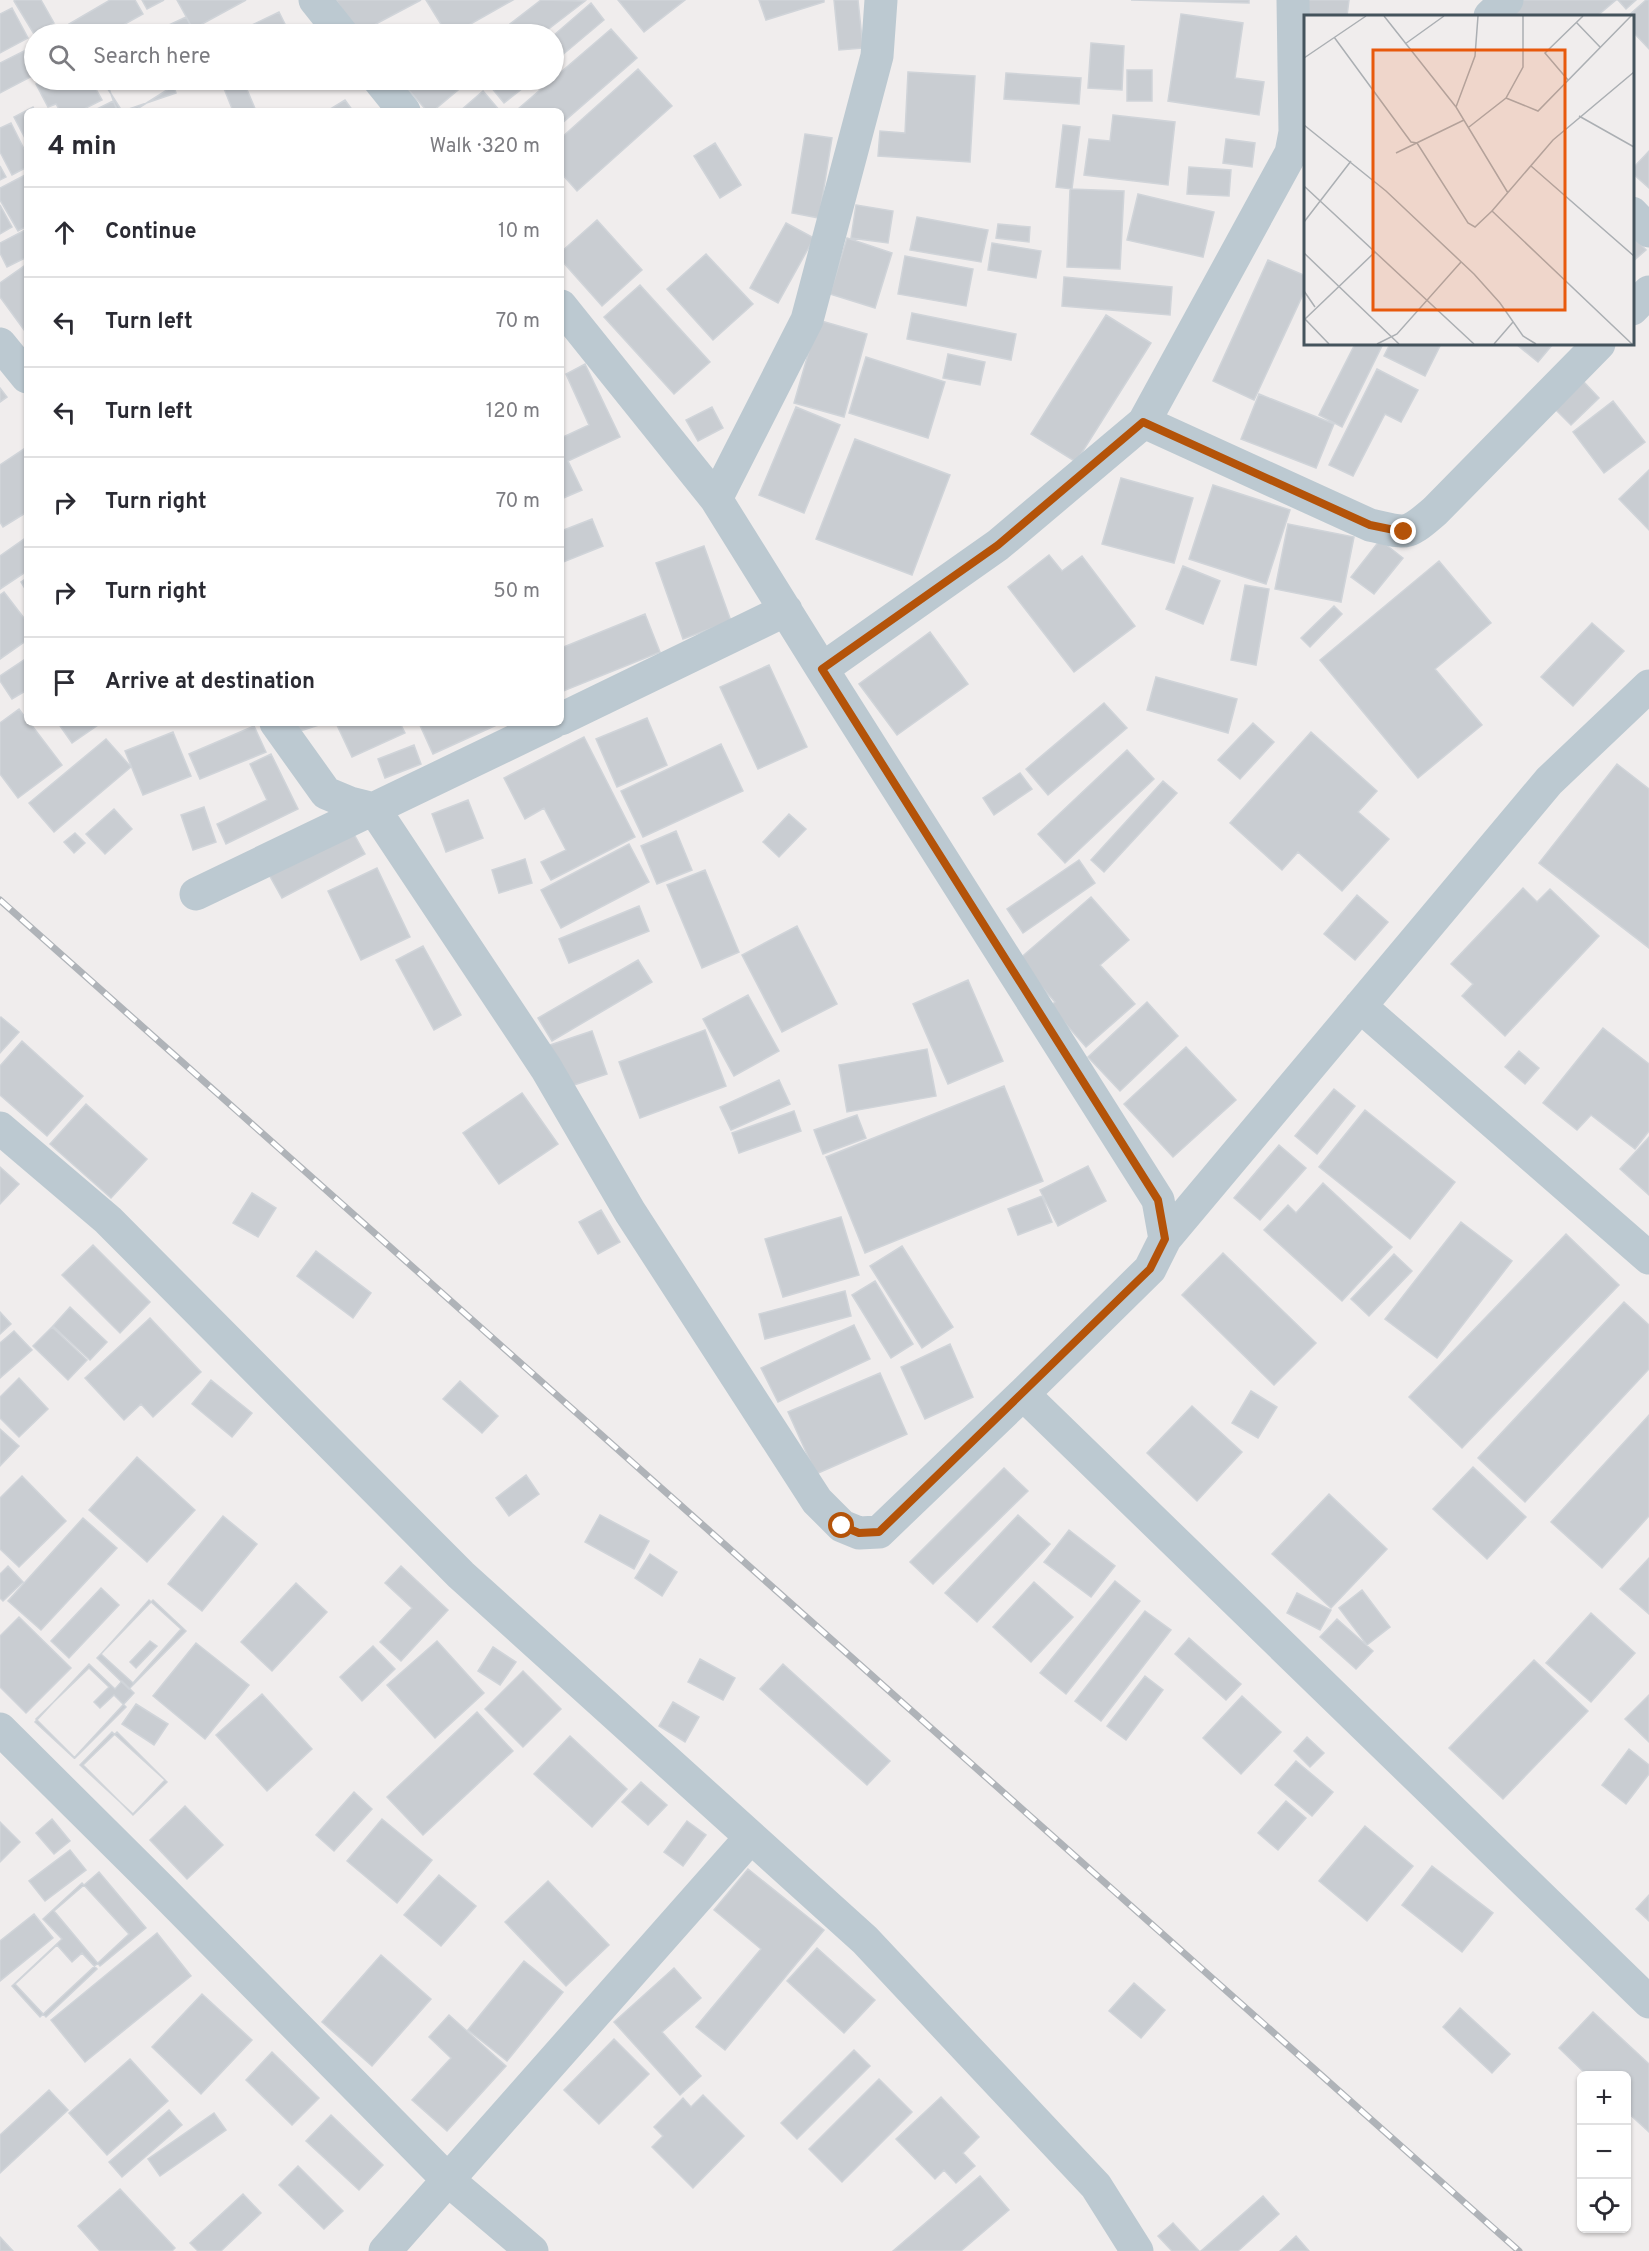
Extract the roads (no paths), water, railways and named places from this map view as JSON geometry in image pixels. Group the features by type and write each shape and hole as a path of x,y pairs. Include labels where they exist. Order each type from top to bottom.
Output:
{"street":[{"path":"315,0 334,24"},
{"path":"716,499 807,320 877,56 881,0"},
{"path":"822,669 998,545 1143,422 1291,153 1295,132 1293,0"},
{"path":"1491,15 1507,0"},
{"path":"387,90 402,108"},
{"path":"1634,215 1649,231"},
{"path":"1634,307 1649,292"},
{"path":"564,310 716,499 1158,1200 1165,1239"},
{"path":"0,344 24,373"},
{"path":"1143,422 1370,525 1404,532 1416,528 1435,511 1598,345"},
{"path":"564,718 786,610"},
{"path":"278,726 326,793 350,803 374,809 546,1068 630,1212 817,1501 842,1526 859,1533 879,1532 1150,1269 1165,1239 1549,781 1649,686"},
{"path":"196,894 546,726"},
{"path":"1360,1006 1649,1257"},
{"path":"0,1128 108,1220 461,1575 866,1940 1096,2186 1137,2251"},
{"path":"1023,1394 1649,2002"},
{"path":"6,1746 448,2180 532,2251"},
{"path":"385,2251 751,1837"}],"railway":[{"path":"0,900 1519,2251"}]}
